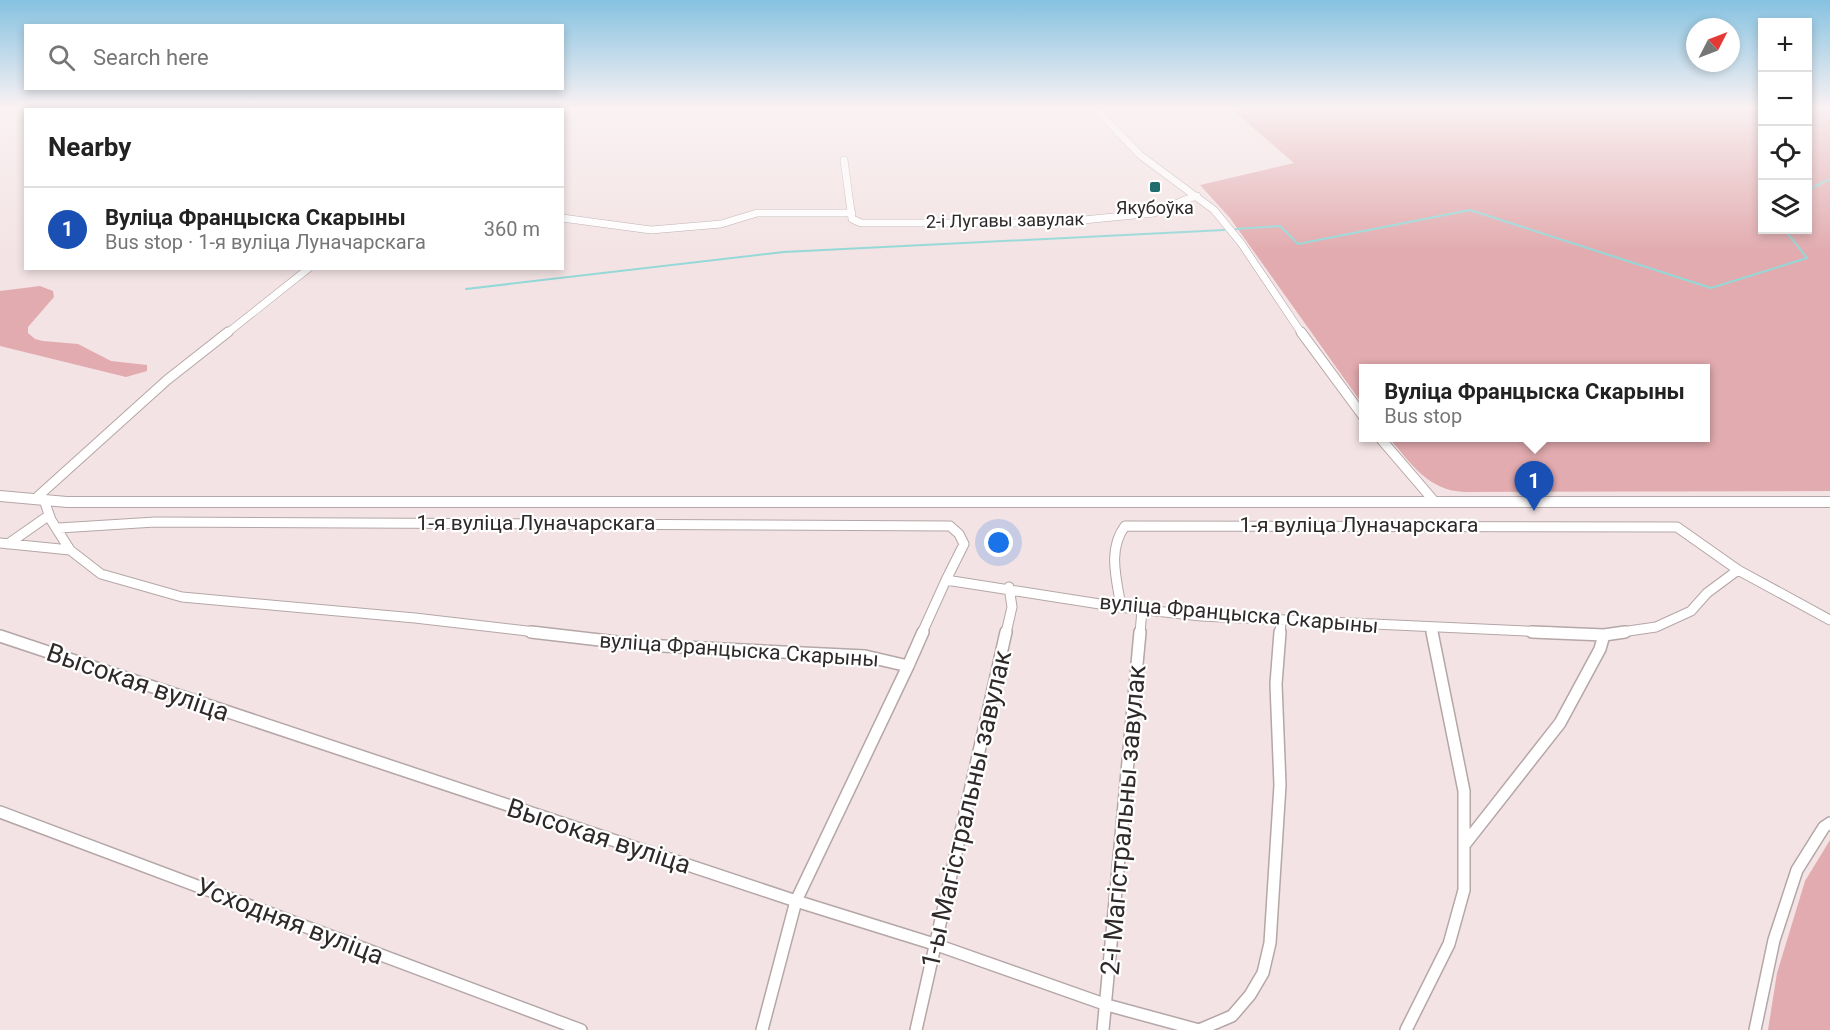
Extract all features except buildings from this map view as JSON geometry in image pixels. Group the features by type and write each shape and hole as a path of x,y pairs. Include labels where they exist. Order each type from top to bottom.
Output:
{"street":[{"path":"1140,155 1214,210 1241,243 1318,357 1359,411"},
{"path":"844,160 852,213"},
{"name":"2-і Лугавы завулак","path":"564,218 651,230 721,224 757,213 852,213 852,219 861,223 1053,223 1154,213 1170,208 1175,202 1197,196"},
{"path":"40,500 167,380 306,270"},
{"path":"1383,442 1434,501"},
{"path":"0,496 40,500 1830,502"},
{"path":"40,500 48,516 59,528 70,550"},
{"path":"4,544 48,516"},
{"name":"1-я вуліца Луначарскага","path":"59,528 155,522 950,526 959,534 964,544 946,580"},
{"name":"1-я вуліца Луначарскага","path":"1121,607 1115,549 1117,534 1125,526 1677,527 1738,570"},
{"path":"4,544 70,550"},
{"name":"вуліца Францыска Скарыны","path":"70,550 101,574 182,597 415,618 643,645 865,656 908,666 946,580 1009,587 1142,610 1281,622 1604,635 1656,627 1691,611 1707,593 1738,570"},
{"path":"1738,570 1830,620"},
{"name":"1-ы Магістральны завулак","path":"916,1030 1012,607 1009,587"},
{"name":"2-і Магістральны завулак","path":"1103,1030 1142,610"},
{"path":"1199,1030 1232,1016 1250,995 1263,973 1270,943 1280,786 1276,684 1281,622"},
{"path":"1406,1030 1449,944 1464,890 1464,791 1431,629"},
{"path":"1465,844 1560,723 1587,669 1600,649 1604,635"},
{"name":"Высокая вуліца","path":"0,636 796,901 934,944 1107,1005 1199,1030"},
{"path":"762,1030 796,901 908,666"},
{"name":"Усходняя вуліца","path":"0,812 580,1030"},
{"path":"1755,1030 1774,940 1797,870 1824,827 1830,823"}],"shaded area":[{"path":"1285,155 1758,155 1758,234 1812,234 1812,155 1830,155 1830,491 1464,492 1440,486 1421,474 1392,442 1710,442 1710,364 1359,364 1359,399 1230,218 1200,185 1294,163"},
{"path":"40,286 53,291 54,297 28,327 28,333 35,339 78,344 111,361 147,365 147,371 126,377 0,346 0,291"},
{"path":"1830,840 1830,1030 1768,1030 1777,973 1805,881"}],"waterway":[{"path":"1812,188 1830,179"},
{"path":"1236,229 1280,226 1298,244 1470,210 1711,288 1807,258 1788,234"},
{"path":"466,289 784,252 1224,230"}],"place":[{"name":"Якубоўка","path":"1155,187"},
{"name":"Вуліца Францыска Скарыны","path":"1534,511"}]}
